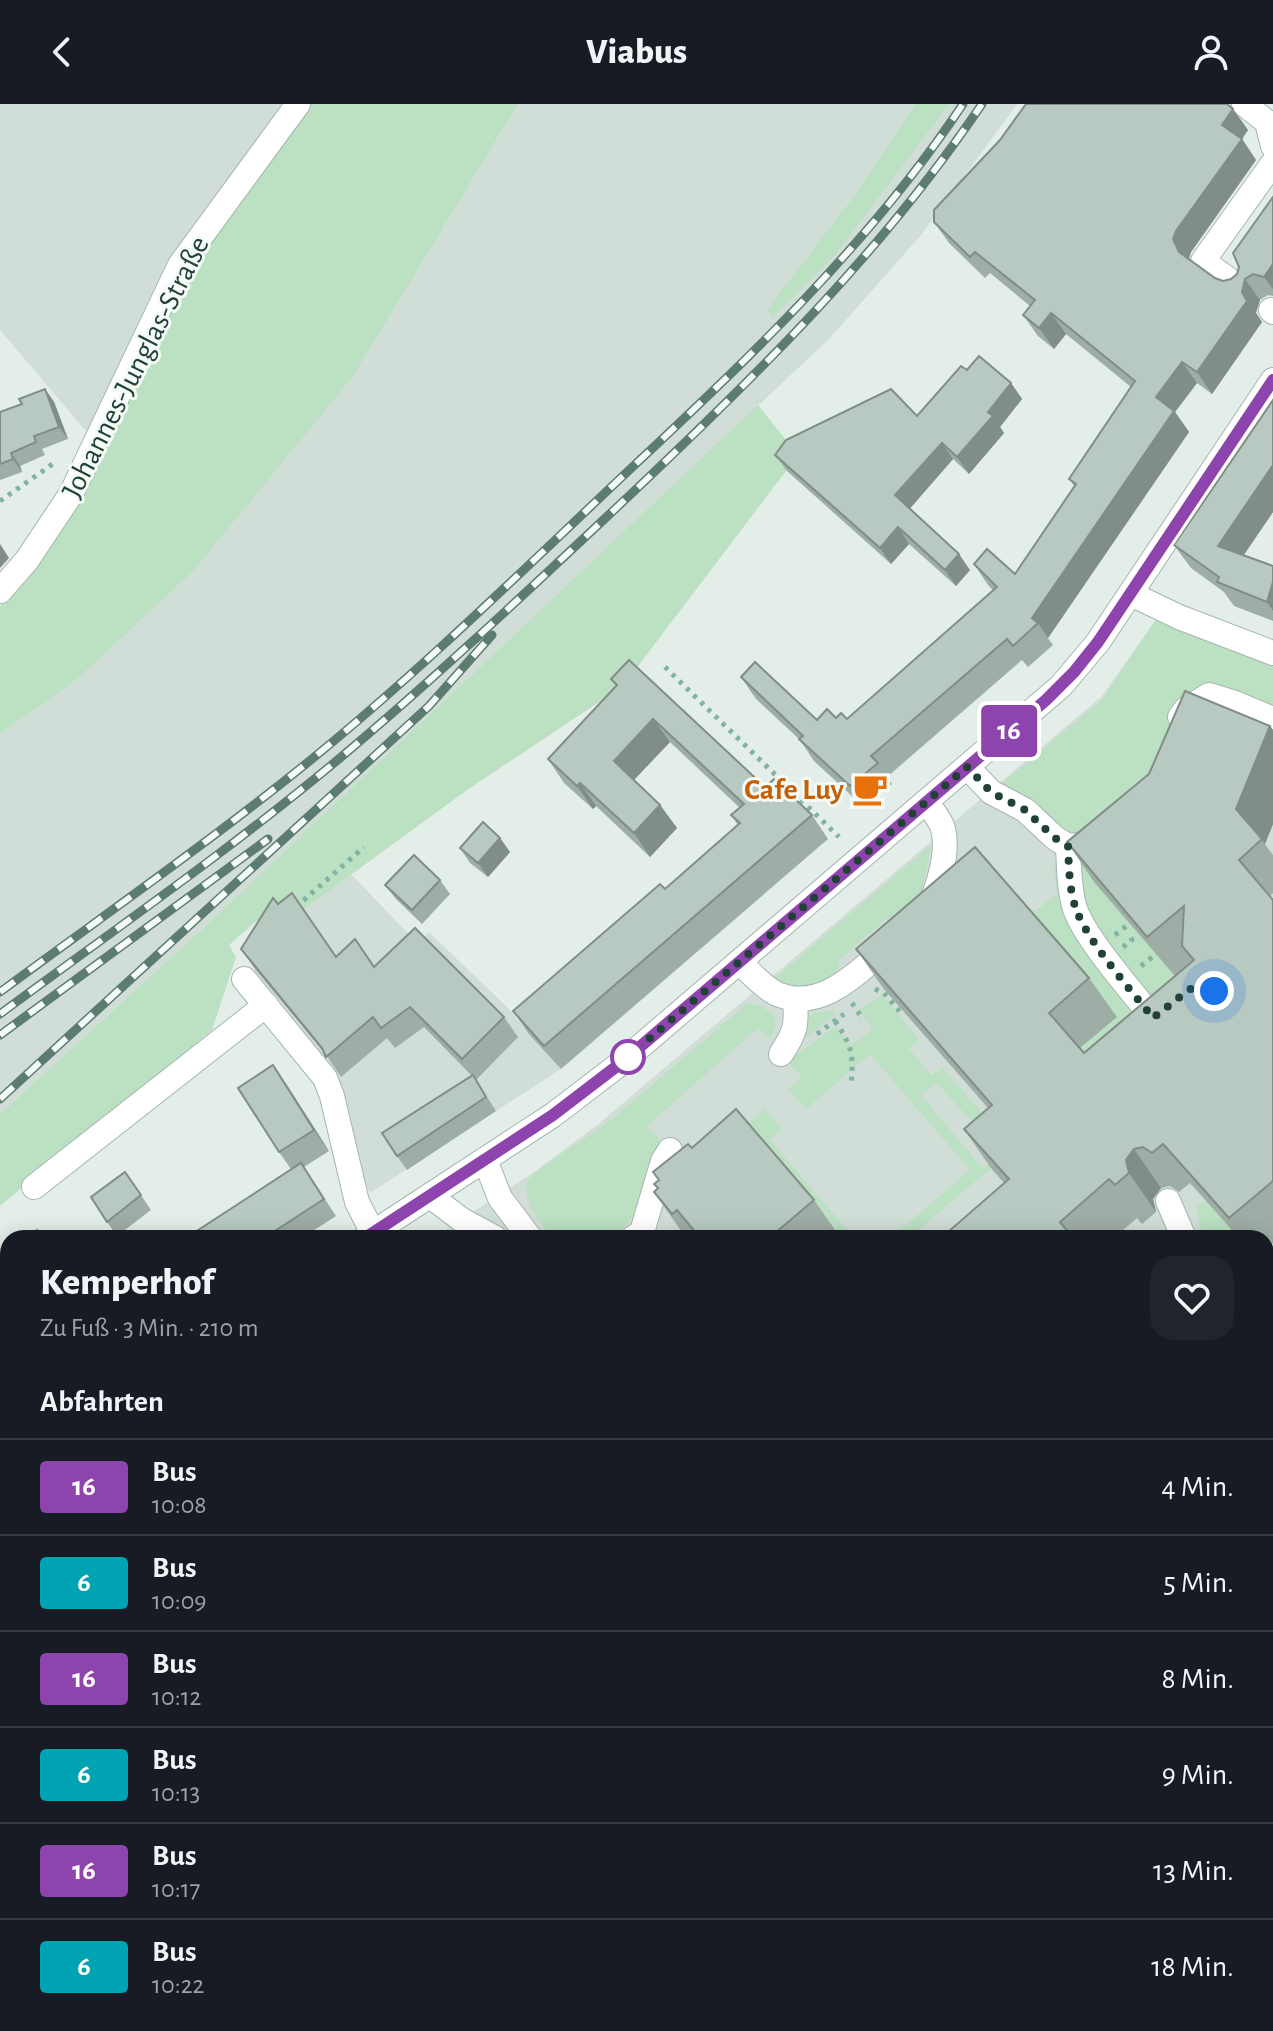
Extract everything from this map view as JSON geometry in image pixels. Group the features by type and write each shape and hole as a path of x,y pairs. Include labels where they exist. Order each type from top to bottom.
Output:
{"street":[{"name":"Johannes-Junglas-Straße","path":"0,591 27,560 71,494 180,265 298,104"},
{"path":"1244,104 1267,122 1273,146"},
{"path":"1239,287 1203,261 1273,163"},
{"path":"377,1230 564,1107 621,1063 1046,700 1074,672 1131,594 1273,380"},
{"path":"1131,594 1179,617 1273,653"},
{"path":"1170,731 1186,709 1209,695 1273,719"},
{"path":"967,767 991,792 1025,810 1068,846 1085,845 1118,819"},
{"path":"739,962 776,993 795,999 828,993 909,928 926,913 941,882 943,826 926,802"},
{"path":"1068,846 1076,910 1098,947 1153,1018 1178,998"},
{"path":"244,979 321,1071 329,1086 354,1192 367,1230"},
{"path":"781,1054 794,1036 797,1021 795,999"},
{"path":"34,1187 266,1005"},
{"path":"643,1230 663,1161 670,1150"},
{"path":"485,1160 500,1198 524,1230"},
{"path":"430,1196 480,1230"},
{"path":"1168,1201 1181,1230"}],"path":[{"path":"0,501 54,463"},
{"path":"665,667 839,837"},
{"path":"296,908 364,847"},
{"path":"875,988 884,993 900,1012 902,1010"},
{"path":"857,1011 860,1019"},
{"path":"835,1021 850,1042 851,1085"}],"shaded area":[{"path":"0,104 289,104 91,437 0,330"},
{"path":"518,104 1017,104 921,235 830,338 213,919 0,1114 0,734 76,680 354,375"},
{"path":"1157,618 1273,665 1273,1230 445,1230 531,1174 596,1126 1102,696"},
{"path":"351,874 417,943 429,932 506,1006 561,1069 370,1193 361,1175 336,1081 250,977 282,925"}],"green space":[{"path":"307,104 518,104 354,375 193,571 76,680 0,734 0,606 28,572 177,288"},
{"path":"916,104 949,104 835,255 773,317 767,310 853,198"},
{"path":"758,405 798,455 623,686 467,790 289,920 267,912 229,945 236,957 212,1030 0,1206 0,1114 213,919"},
{"path":"1157,618 1273,665 1273,747 1241,920 1111,1092 1076,1052 1116,1017 1029,916 1057,894 1054,872 1056,850 1026,825 982,800 1101,701"},
{"path":"931,845 921,897 908,915 887,918 840,959 835,977 804,987 789,986 774,979"},
{"path":"882,995 919,1040 909,1049 932,1076 942,1067 982,1113 972,1122 937,1083 921,1095 983,1169 1016,1141 1019,1144 918,1230 900,1230 970,1170 870,1054 806,1109 788,1089 802,1077 788,1061 836,1026 851,1045 873,1030 859,1010"},
{"path":"748,1003 773,1015 776,1026 768,1039 758,1028 647,1126 664,1144 635,1212 621,1230 547,1230 530,1204 527,1182 536,1172 611,1120"},
{"path":"833,1010 835,1015 791,1048 801,1016"},
{"path":"765,1109 782,1129 770,1140 847,1230 837,1230 764,1145 715,1153"},
{"path":"1205,1200 1232,1230 1201,1230 1196,1208"}],"building":[{"path":"1026,104 1227,104 1233,109 1222,125 1242,139 1173,239 1179,252 1215,278 1223,281 1231,279 1239,267 1233,253 1273,197 1273,264 1264,277 1253,274 1245,279 1242,292 1247,301 1197,372 1182,362 1156,397 1174,411 1032,618 1038,623 1013,646 1007,639 871,756 878,763 850,786 799,739 803,736 741,677 755,662 817,720 827,709 836,718 841,713 847,719 997,587 974,564 987,549 1015,574 1076,484 1069,479 1135,381 1051,313 1039,328 1023,315 1035,300 975,252 970,257 934,222 934,210 1000,140"},
{"path":"979,356 1011,383 988,412 993,416 957,457 942,443 895,495 959,554 945,570 898,527 880,548 775,455 786,440 891,389 917,416 961,366 967,370"},
{"path":"45,389 59,427 34,436 36,442 11,453 13,459 0,464 0,412 22,404 19,399"},
{"path":"1273,400 1273,465 1218,546 1273,566 1273,582 1267,602 1217,582 1219,577 1174,545"},
{"path":"629,660 765,787 774,779 812,815 544,1046 513,1011 660,884 665,889 740,823 731,815 744,804 653,719 614,761 660,805 634,833 580,783 577,786 548,759 617,685 611,679"},
{"path":"1185,691 1270,726 1236,809 1262,839 1239,860 1273,900 1273,1181 1229,1218 1163,1144 1152,1153 1143,1147 1134,1149 1126,1160 1129,1173 1115,1185 1109,1179 1060,1222 1066,1230 950,1230 1009,1179 964,1129 992,1105 856,949 975,847 1089,978 1049,1013 1084,1053 1194,960 1182,946 1184,906 1147,937 1067,842 1149,774"},
{"path":"483,822 500,838 478,863 460,848"},
{"path":"414,855 440,880 412,910 385,885"},
{"path":"292,893 336,957 355,939 374,967 415,928 504,1017 462,1059 410,1007 381,1028 373,1017 326,1057 322,1048 241,949 273,898 278,904"},
{"path":"273,1065 314,1130 279,1152 238,1088"},
{"path":"473,1075 486,1097 397,1156 382,1133"},
{"path":"736,1109 814,1200 779,1230 693,1230 677,1210 672,1214 654,1192 658,1188 654,1184 659,1180 653,1172 688,1144 692,1148"},
{"path":"301,1163 324,1199 276,1230 198,1230"},
{"path":"125,1172 141,1195 107,1222 91,1197"}],"railway":[{"path":"0,992 270,793 389,694 469,622 716,388 805,299 888,205 963,104"},
{"path":"0,1014 299,792 523,595 725,403 817,309 903,210 982,104"},
{"path":"0,1099 429,706 492,635"},
{"path":"0,1035 268,839"}],"bus line":[{"name":"16","path":"377,1230 553,1115 621,1063 1046,700 1098,642 1273,380"}],"place":[{"name":"Cafe Luy","path":"870,789"}],"route":[{"path":"628,1057 967,767 991,792 1025,810 1068,846 1076,910 1098,947 1153,1018 1190,989 1214,991"}]}
